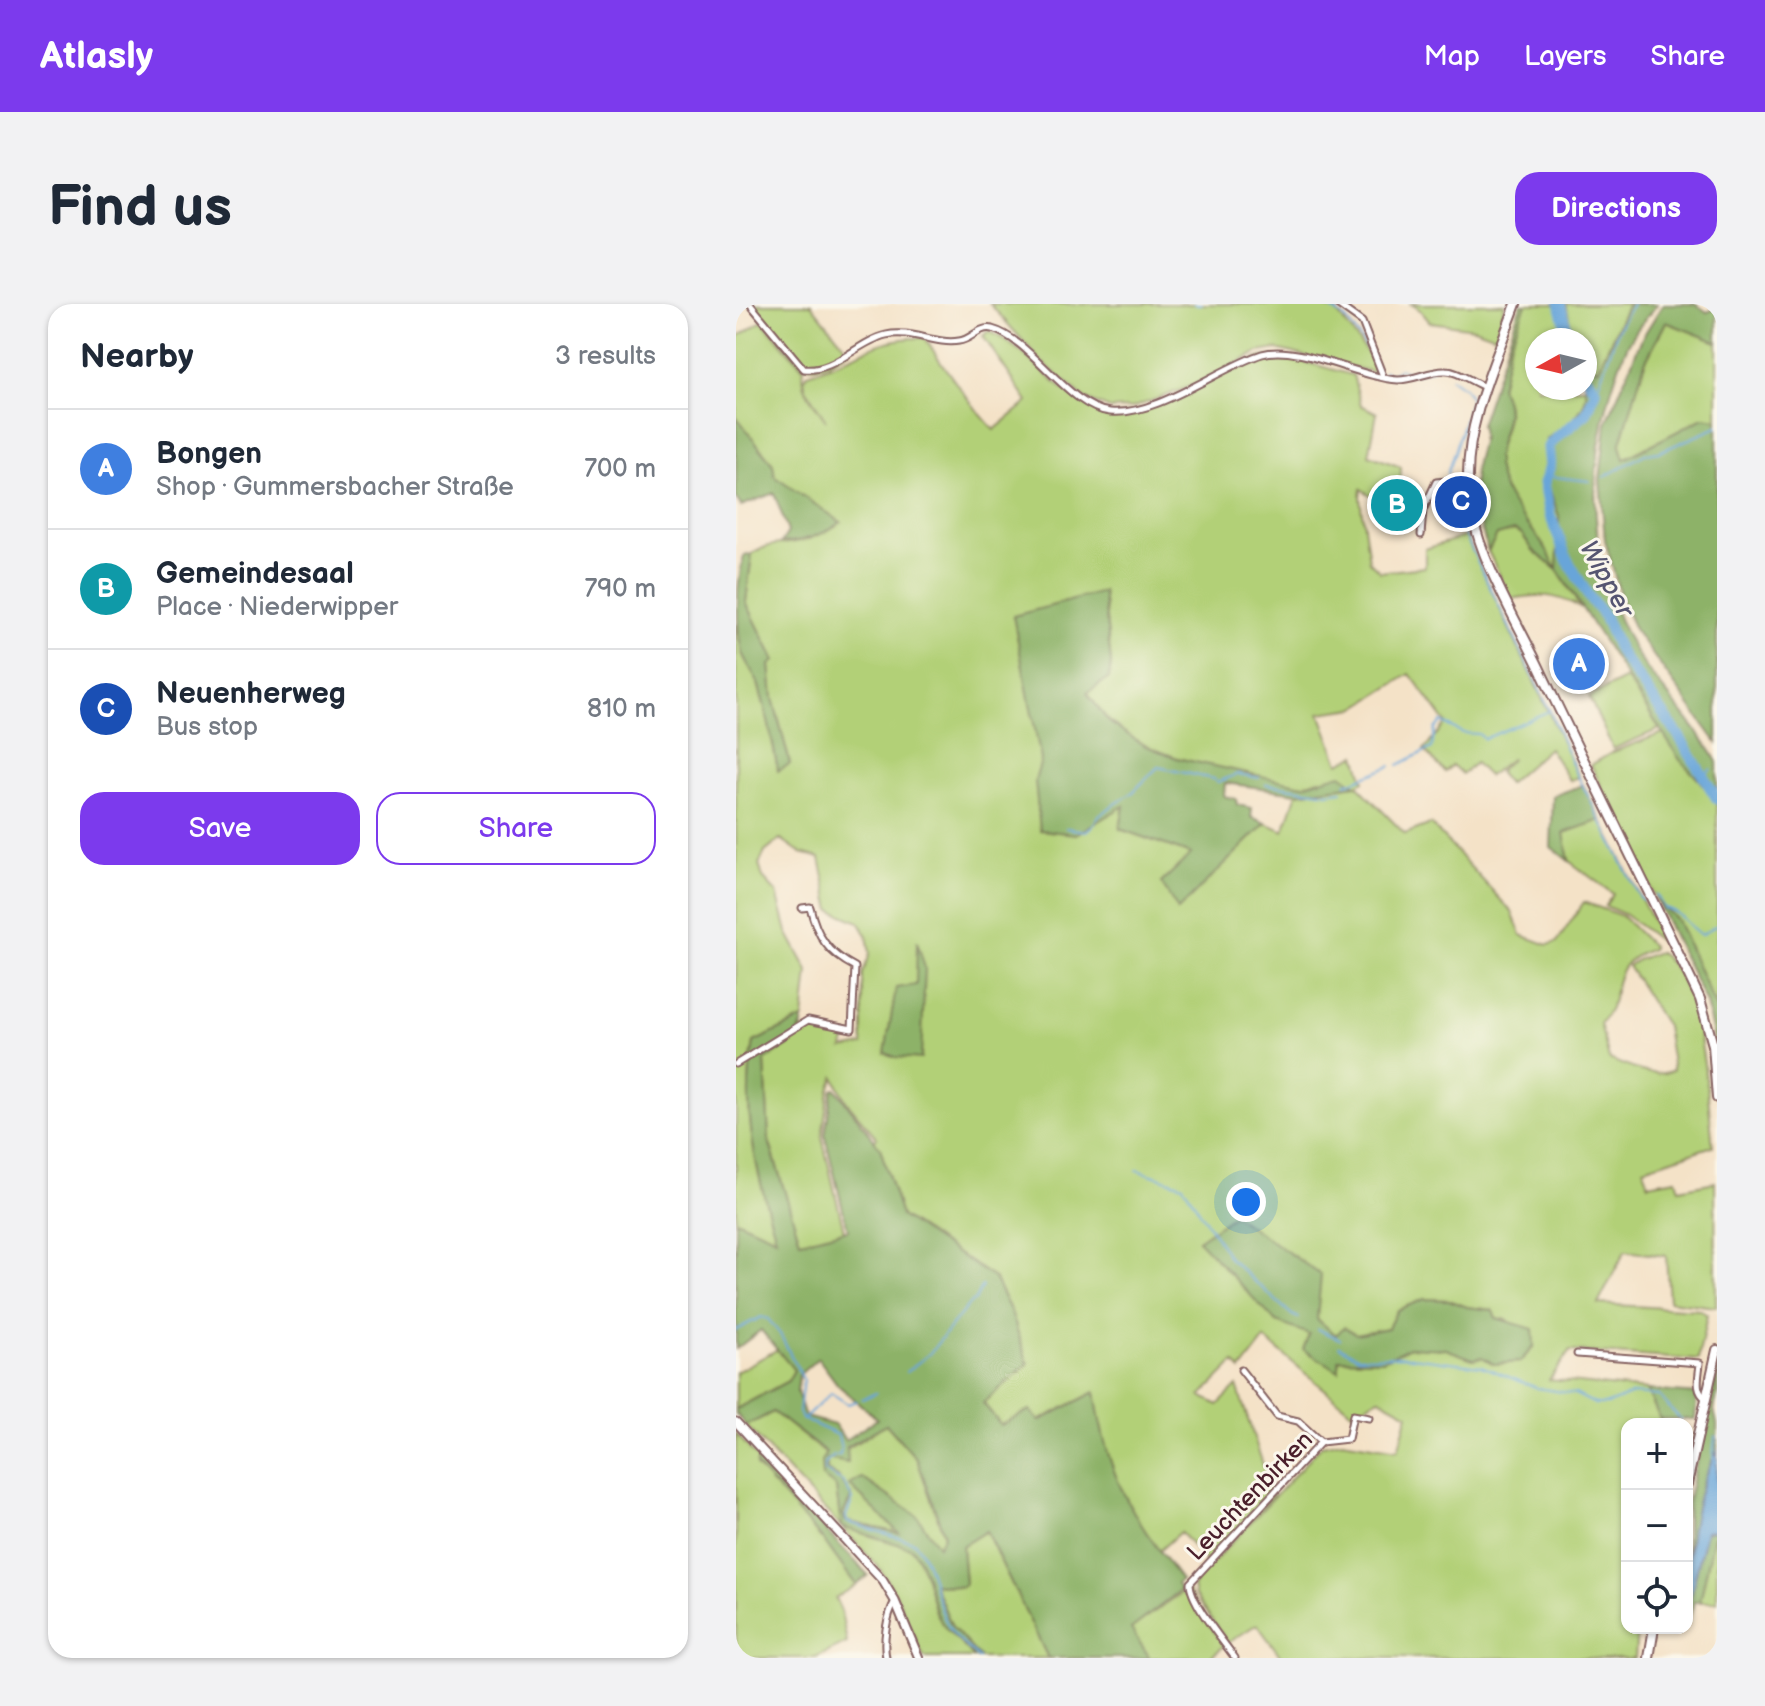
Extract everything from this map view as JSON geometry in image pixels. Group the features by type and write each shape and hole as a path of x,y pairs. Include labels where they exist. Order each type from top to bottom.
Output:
{"main road":[{"path":"1516,304 1472,432 1468,479 1472,515 1485,555 1584,765 1700,999 1713,1045 1717,1098"},
{"path":"1693,1457 1717,1350"},
{"path":"736,1422 873,1569 895,1601 919,1658"},
{"path":"1649,1658 1653,1634"}],"street":[{"path":"750,304 804,369 824,368 869,341 888,335 959,341 987,328 1013,341 1084,402 1109,412 1133,411 1198,386 1263,353 1284,352 1398,380 1447,371 1487,388"},
{"path":"1337,304 1360,319 1383,376"},
{"path":"1421,535 1423,510 1436,482 1468,479"},
{"path":"736,1064 808,1020 852,1029 855,967 828,951 815,930 810,907 802,908"},
{"path":"1577,1354 1700,1363 1697,1388 1706,1399"},
{"path":"1241,1370 1277,1416 1298,1421 1321,1442"},
{"name":"Leuchtenbirken","path":"1235,1658 1189,1586 1321,1442 1345,1440 1350,1433 1352,1416 1369,1418"},
{"path":"880,1658 895,1601"},
{"path":"884,1648 886,1658"}],"green space":[{"path":"753,304 811,304 849,351 820,366 801,364"},
{"path":"990,304 1315,304 1336,311 1375,363 1377,373 1276,349 1259,352 1197,384 1132,408 1110,409 1085,399 1041,361"},
{"path":"1411,304 1505,304 1496,336 1474,328 1430,322"},
{"path":"1521,304 1526,304 1509,347 1500,387 1507,410 1498,449 1498,470 1505,492 1557,570 1559,516 1545,477 1547,439 1575,417 1585,400 1597,400 1597,368 1628,304 1657,304 1627,347 1610,395 1597,464 1597,534 1603,569 1626,634 1644,665 1714,756 1717,763 1717,799 1680,760 1558,571 1533,550 1521,533 1514,530 1497,535 1488,551 1474,484 1481,439 1480,425"},
{"path":"1526,304 1557,304 1564,328 1525,328 1525,400 1585,400 1576,416 1547,440 1545,476 1559,516 1558,571 1580,607 1547,596 1511,599 1488,551 1497,535 1514,530 1521,533 1533,550 1556,569 1512,507 1497,466 1507,419 1505,399 1500,388 1509,347"},
{"path":"1566,304 1628,304 1598,368 1597,328 1571,328"},
{"path":"1663,304 1696,304 1707,312 1717,308 1717,342 1666,322 1645,362 1620,446 1624,459 1703,418 1717,420 1717,743 1634,629 1622,602 1605,540 1600,480 1606,424 1642,338"},
{"path":"762,321 804,369 803,376 806,390 826,421 806,389 804,379 807,374 876,345 907,338 925,338 958,386 994,430 1028,402 983,336 988,331 1019,350 1078,400 1108,414 1152,406 1264,357 1277,356 1353,375 1361,405 1377,413 1369,455 1401,467 1400,498 1375,498 1361,489 1369,561 1380,572 1425,567 1425,549 1466,536 1579,777 1570,781 1549,748 1508,784 1498,772 1512,758 1488,776 1475,763 1462,774 1452,765 1445,772 1424,750 1446,723 1410,674 1356,708 1320,713 1339,763 1356,755 1364,781 1357,785 1405,834 1431,824 1512,912 1521,935 1548,945 1557,942 1584,902 1622,916 1652,946 1652,949 1627,963 1621,972 1608,1013 1600,1024 1609,1059 1649,1073 1673,1070 1666,1026 1628,966 1637,960 1658,952 1673,967 1694,1013 1705,1070 1713,1146 1644,1168 1648,1184 1676,1179 1679,1189 1715,1182 1716,1307 1669,1301 1666,1256 1625,1251 1598,1304 1700,1310 1707,1315 1698,1360 1570,1351 1549,1380 1647,1390 1660,1418 1621,1418 1621,1634 1637,1634 1635,1658 1282,1658 1257,1624 1228,1643 1195,1595 1193,1587 1197,1580 1322,1445 1342,1441 1398,1450 1408,1414 1379,1398 1353,1413 1265,1339 1241,1370 1234,1363 1201,1396 1218,1405 1237,1386 1273,1495 1208,1564 1180,1532 1159,1551 1133,1512 1115,1476 1103,1438 1095,1392 1038,1421 1030,1410 1001,1426 983,1403 1028,1364 1011,1312 994,1278 901,1216 880,1148 874,1141 877,1138 846,1101 834,1077 829,1089 822,1137 844,1231 800,1242 769,1140 765,1060 789,1045 802,1029 846,1036 843,1049 863,1045 863,973 870,954 867,935 859,922 831,910 820,858 801,853 781,839 765,852 759,864 763,878 777,893 787,932 808,971 803,1019 754,1042 749,1092 757,1167 777,1239 736,1220 736,624 743,653 757,680 778,770 790,763 773,698 770,665 775,661 746,602 752,554 771,545 812,538 841,522 774,477 773,464 736,416 736,338","holes":["1103,592 1111,663 1109,678 1087,692 1110,722 1129,737 1176,757 1228,771 1303,785 1319,779 1355,785 1297,793 1284,831 1266,823 1178,909 1191,854 1120,829 1124,805 1076,834 1035,781","1235,1216 1317,1319 1336,1335 1356,1334 1388,1328 1397,1310 1425,1299 1449,1300 1467,1307 1493,1310 1496,1318 1508,1320 1534,1346 1520,1362 1494,1364 1482,1357 1473,1359 1446,1349 1410,1346 1383,1360 1338,1359 1339,1370 1309,1334 1198,1240"]},
{"path":"1666,322 1717,342 1717,420 1703,418 1624,459 1620,445 1645,362"},
{"path":"736,416 773,465 775,477 841,522 812,537 781,543 788,532 774,493 741,506 736,498"},
{"path":"752,554 746,602 775,661 770,665 773,698 790,764 778,771 759,686 742,653 740,642 739,578 744,556"},
{"path":"1103,592 1111,663 1109,678 1087,693 1109,722 1144,745 1177,758 1303,785 1341,774 1356,785 1297,793 1225,783 1224,796 1236,799 1237,805 1252,808 1251,817 1266,823 1178,910 1161,883 1191,854 1120,829 1124,806 1076,834 1040,830 1035,781 1041,760 1013,616"},
{"path":"1626,678 1660,729 1613,749 1589,697"},
{"path":"1663,733 1717,804 1717,1011 1677,920 1657,902 1591,765 1613,752"},
{"path":"1583,785 1601,820 1564,833 1569,861 1551,847 1553,796"},
{"path":"1601,820 1664,944 1624,914 1605,906 1613,894 1569,861 1563,833"},
{"path":"1657,902 1677,920 1717,1011 1717,1053 1706,1003"},
{"path":"917,941 925,968 921,1059 895,1057 885,1053 896,988 916,985"},
{"path":"803,1019 795,1039 765,1060 769,1141 800,1241 848,1230 825,1136 832,1089 835,1088 880,1148 901,1216 994,1278 1011,1312 1028,1364 983,1403 1001,1425 1030,1410 1039,1421 1095,1392 1106,1448 1123,1493 1181,1580 1177,1584 1181,1590 1131,1629 1150,1658 1048,1658 986,1531 962,1546 965,1584 962,1587 934,1584 952,1627 980,1658 974,1658 940,1621 924,1571 911,1548 841,1527 836,1487 822,1477 821,1461 826,1453 773,1412 746,1426 736,1414 736,1409 788,1381 794,1370 761,1330 736,1349 736,1220 776,1238 757,1166 750,1117 750,1067 754,1042","holes":["818,1358 838,1385 877,1419 845,1440 835,1425 805,1417 797,1392 799,1375","886,1424 917,1459 944,1535 938,1546 917,1516 862,1478 849,1485 899,1533 845,1521 843,1514 852,1496 838,1477 827,1470 827,1459 848,1463 847,1447"]},
{"path":"1234,1215 1321,1275 1317,1319 1336,1335 1344,1327 1356,1334 1388,1328 1397,1310 1424,1299 1449,1300 1467,1307 1493,1310 1496,1318 1533,1329 1534,1346 1520,1362 1494,1364 1482,1357 1473,1359 1446,1349 1410,1347 1383,1360 1339,1359 1339,1371 1303,1349 1309,1334 1276,1322 1198,1240"},
{"path":"778,1349 794,1370 788,1381 736,1409 736,1372"},
{"path":"1717,1368 1714,1410 1717,1451 1702,1484 1693,1527 1693,1477"},
{"path":"1647,1390 1697,1394 1695,1419 1660,1418"},
{"path":"773,1412 826,1454 821,1461 836,1487 841,1526 911,1548 921,1564 941,1621 974,1658 924,1658 897,1596 878,1566 746,1426"},
{"path":"886,1424 917,1459 944,1536 938,1547 917,1516 881,1513 900,1534 845,1521 843,1514 852,1496 827,1470 827,1459"},
{"path":"736,1433 758,1459 756,1466 824,1541 856,1585 835,1598 841,1611 847,1643 816,1658 736,1658"},
{"path":"758,1459 868,1575 856,1585 824,1541 756,1465"},
{"path":"1706,1530 1717,1530 1700,1602 1694,1602 1693,1606 1693,1586"},
{"path":"986,1531 1048,1658 980,1658 952,1627 934,1584 962,1587 965,1584 962,1546"},
{"path":"1714,1535 1717,1536 1717,1602 1700,1602"},
{"path":"1187,1589 1224,1646 1209,1658 1150,1658 1130,1629"}],"water":[{"path":"1717,1451 1717,1530 1706,1531 1693,1586 1693,1524 1708,1469"}],"waterway":[{"path":"1194,304 1201,304"},
{"path":"1323,304 1344,317 1372,354"},
{"name":"Wipper","path":"1560,304 1567,328"},
{"path":"1597,388 1618,330 1632,304"},
{"path":"1384,371 1390,374 1399,369 1413,374 1433,369"},
{"path":"1447,474 1471,399 1465,389 1450,378"},
{"name":"Wipper","path":"1592,400 1586,414 1548,447 1550,466 1544,483 1550,515 1567,559 1590,599 1604,616 1619,651 1679,736 1717,799"},
{"path":"1604,477 1645,454 1659,452 1717,427"},
{"path":"1547,476 1589,481"},
{"path":"1446,485 1459,523 1549,709 1573,766 1643,900"},
{"path":"1398,765 1432,748 1435,729 1441,722 1463,733 1479,734 1484,739 1549,711"},
{"path":"1346,784 1391,766"},
{"path":"1066,828 1086,831 1099,815 1132,793 1158,767 1218,782 1238,774 1259,778"},
{"path":"1703,775 1711,769"},
{"path":"1266,784 1327,793 1342,791"},
{"path":"1656,894 1664,908 1679,915 1701,935 1717,925"},
{"path":"1137,1170 1183,1185 1230,1259 1299,1318"},
{"path":"906,1372 929,1354 975,1300 982,1286"},
{"path":"736,1330 761,1317 768,1319 780,1334 803,1379 799,1412 802,1419 838,1435 840,1455 825,1464 824,1471 843,1482 853,1499 846,1516 847,1522 914,1542 926,1562 951,1631 978,1658"},
{"path":"1317,1329 1340,1339"},
{"path":"1339,1346 1359,1357 1404,1356 1481,1366 1537,1388 1575,1394 1595,1404 1608,1404 1633,1394 1659,1396 1679,1418"},
{"path":"803,1420 831,1393 848,1404 856,1401"},
{"path":"862,1399 876,1393"},
{"path":"1715,1436 1713,1458 1717,1462"}],"place":[{"name":"Neuenherweg","path":"1461,502"},
{"name":"Gemeindesaal","path":"1397,505"},
{"name":"Bongen","path":"1579,664"}]}
